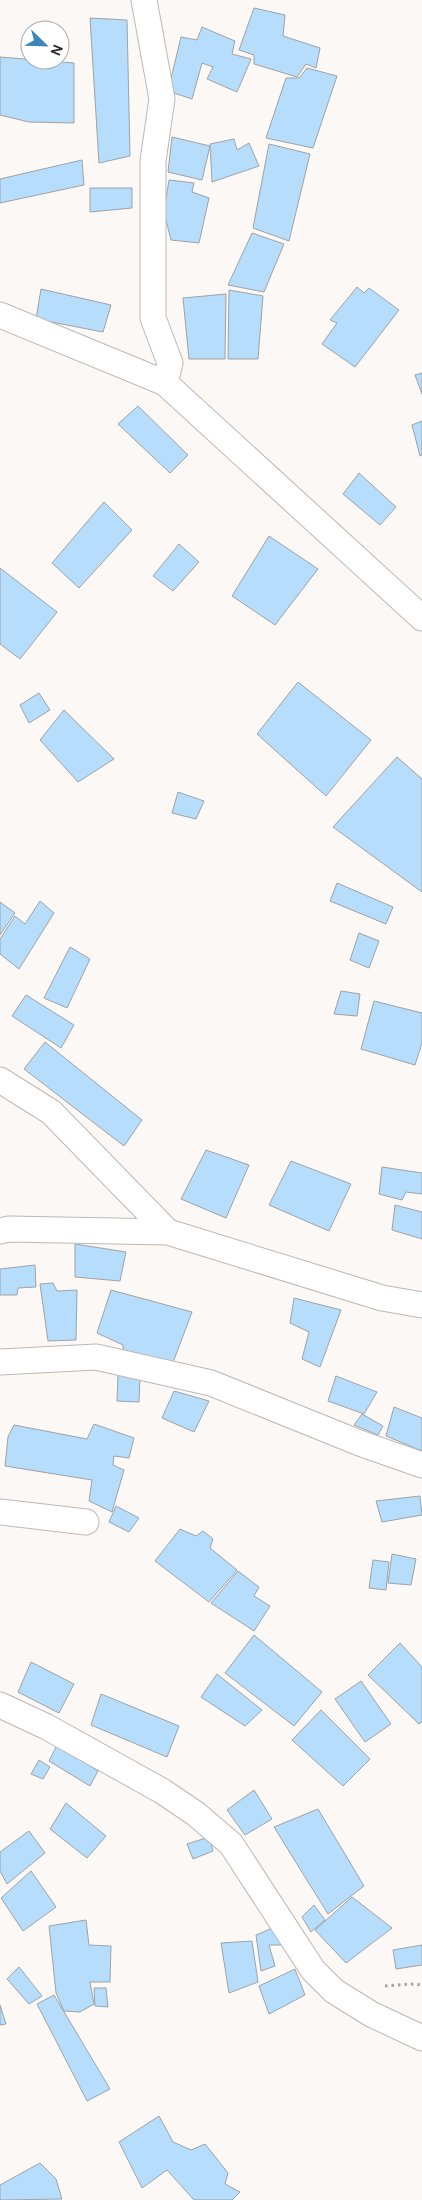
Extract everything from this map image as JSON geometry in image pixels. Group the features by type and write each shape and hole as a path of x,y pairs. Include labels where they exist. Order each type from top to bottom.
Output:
{"street":[{"path":"144,0 162,99 153,161 153,318 170,363 165,383"},
{"path":"0,315 165,383 422,618"},
{"path":"0,1080 51,1112 168,1232"},
{"path":"0,1231 9,1229 168,1232 382,1298 422,1305"},
{"path":"0,1362 96,1357 212,1383 362,1444 422,1465"},
{"path":"0,1512 86,1522"},
{"path":"0,1705 55,1732 162,1791 196,1814 231,1844 313,1970 334,1991 371,2014 422,2038"}],"building":[{"path":"254,8 285,15 283,36 320,48 316,68 306,64 297,77 254,64 254,55 239,50"},
{"path":"90,18 127,20 130,156 99,163"},
{"path":"202,27 235,41 232,54 251,59 237,92 207,79 213,67 202,63 192,99 168,91 181,37 197,40"},
{"path":"0,57 20,59 20,70 70,70 70,63 74,63 74,123 29,122 0,115"},
{"path":"307,68 337,76 313,148 266,138 286,78 299,78"},
{"path":"172,137 210,146 202,180 168,172"},
{"path":"234,139 237,150 249,143 259,166 212,182 210,144"},
{"path":"269,144 310,154 289,241 253,228"},
{"path":"82,160 84,185 0,203 0,179"},
{"path":"169,180 194,183 192,192 209,198 199,243 171,240 164,212"},
{"path":"90,188 132,188 132,208 90,212"},
{"path":"252,233 284,244 264,292 228,285"},
{"path":"357,287 364,293 369,288 399,310 355,367 322,344 337,323 330,320"},
{"path":"41,289 111,305 103,332 36,319"},
{"path":"229,290 263,296 258,359 228,359"},
{"path":"226,294 225,359 189,359 183,298"},
{"path":"422,373 422,394 415,375"},
{"path":"138,406 188,455 170,473 118,424"},
{"path":"422,421 422,455 420,456 412,425"},
{"path":"359,473 396,507 380,525 343,494"},
{"path":"104,502 132,530 79,588 52,563"},
{"path":"269,536 318,569 275,625 232,596"},
{"path":"179,544 199,562 173,591 153,576"},
{"path":"0,568 57,612 20,659 0,644"},
{"path":"298,682 371,740 326,796 257,734"},
{"path":"39,693 50,710 29,723 20,705"},
{"path":"64,710 114,759 78,782 40,740"},
{"path":"397,757 422,779 422,892 333,827"},
{"path":"178,792 204,801 196,819 172,813"},
{"path":"337,883 393,907 386,924 330,901"},
{"path":"40,901 54,913 19,969 0,954 0,939 15,916 25,924"},
{"path":"0,902 15,913 0,935"},
{"path":"359,933 379,941 369,968 350,960"},
{"path":"70,947 90,959 67,1008 44,998"},
{"path":"341,991 360,994 357,1016 334,1014"},
{"path":"26,995 74,1025 61,1048 12,1016"},
{"path":"374,1001 422,1013 422,1043 415,1065 361,1049"},
{"path":"45,1042 142,1120 124,1146 24,1069"},
{"path":"206,1150 249,1165 226,1218 181,1199"},
{"path":"291,1161 351,1184 329,1231 269,1205"},
{"path":"382,1167 422,1173 422,1194 406,1192 402,1200 379,1194"},
{"path":"395,1205 422,1212 422,1239 392,1230"},
{"path":"75,1244 126,1252 120,1281 75,1277"},
{"path":"35,1265 36,1287 18,1288 17,1295 0,1295 0,1269"},
{"path":"53,1283 57,1291 77,1290 76,1340 48,1341 40,1284"},
{"path":"111,1290 192,1312 172,1365 123,1353 123,1345 97,1333"},
{"path":"294,1298 341,1310 320,1367 302,1359 309,1332 290,1323"},
{"path":"118,1375 140,1376 139,1402 117,1401"},
{"path":"336,1376 377,1392 364,1414 328,1401"},
{"path":"174,1391 209,1401 194,1432 162,1418"},
{"path":"394,1407 422,1418 422,1451 386,1436"},
{"path":"362,1414 383,1426 378,1435 354,1425"},
{"path":"94,1424 134,1438 129,1458 114,1456 113,1465 124,1470 112,1512 89,1501 92,1480 5,1466 8,1437 14,1425 87,1439"},
{"path":"420,1496 422,1515 382,1522 376,1501"},
{"path":"116,1506 139,1518 129,1532 109,1522"},
{"path":"180,1529 196,1536 203,1531 213,1539 210,1548 237,1570 209,1602 155,1561"},
{"path":"392,1554 416,1559 411,1585 388,1583"},
{"path":"373,1560 389,1562 386,1590 369,1588"},
{"path":"238,1571 259,1587 254,1596 270,1606 254,1631 211,1603"},
{"path":"254,1635 322,1692 294,1726 225,1673"},
{"path":"400,1643 422,1667 422,1722 419,1724 368,1675"},
{"path":"31,1662 74,1684 59,1713 18,1692"},
{"path":"217,1674 262,1710 245,1726 201,1697"},
{"path":"361,1681 391,1724 365,1742 335,1699"},
{"path":"101,1694 179,1726 167,1757 91,1725"},
{"path":"321,1710 370,1759 343,1786 292,1740"},
{"path":"57,1745 98,1771 90,1786 49,1761"},
{"path":"39,1760 50,1767 43,1779 31,1774"},
{"path":"254,1790 272,1819 245,1835 227,1810"},
{"path":"66,1803 106,1836 87,1858 50,1829"},
{"path":"318,1809 364,1886 328,1914 274,1827"},
{"path":"29,1831 45,1853 7,1884 0,1871 0,1852"},
{"path":"209,1837 213,1851 193,1859 187,1844"},
{"path":"31,1871 56,1907 23,1931 1,1898"},
{"path":"352,1897 392,1928 346,1963 315,1930"},
{"path":"314,1905 325,1920 311,1932 302,1917"},
{"path":"86,1920 89,1945 111,1946 110,1982 90,1982 94,2004 80,2012 64,2011 56,1993 49,1926"},
{"path":"277,1926 284,1945 269,1945 275,1966 261,1971 256,1935"},
{"path":"252,1941 258,1982 229,1993 221,1943"},
{"path":"422,1945 422,1965 396,1969 393,1950"},
{"path":"19,1967 42,1996 29,2004 7,1979"},
{"path":"295,1969 305,1995 269,2014 259,1986"},
{"path":"94,1988 106,1988 108,2007 95,2006"},
{"path":"54,1995 110,2089 87,2101 37,2004"},
{"path":"0,2005 6,2024 0,2025"},
{"path":"159,2116 173,2142 191,2150 205,2144 228,2173 225,2184 240,2192 232,2200 194,2200 167,2170 142,2188 119,2142"},
{"path":"40,2163 56,2179 62,2199 0,2200 0,2185"}]}
